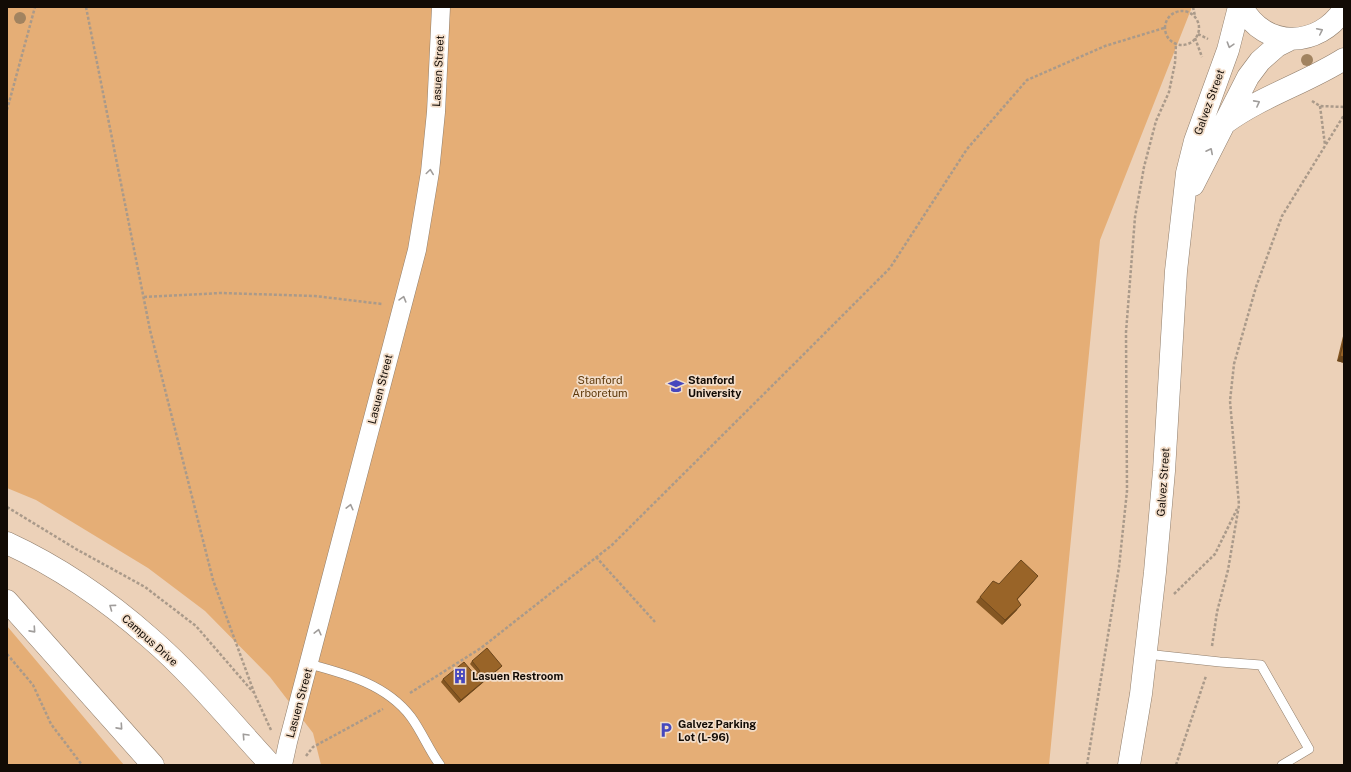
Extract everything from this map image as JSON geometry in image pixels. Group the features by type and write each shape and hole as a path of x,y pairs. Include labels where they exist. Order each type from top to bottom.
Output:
{"street":[{"name":"Lasuen Street","path":"280,760 309,664 400,308 417,250 430,172 436,112 441,7"},
{"path":"1240,7 1254,23 1264,30 1289,40 1305,38 1328,27 1344,9"},
{"name":"Galvez Street","path":"1129,765 1150,618 1164,471 1176,271 1186,198 1187,173 1195,141 1228,50 1240,7"},
{"name":"Galvez Street","path":"1186,198 1255,66 1277,46 1289,40"},
{"path":"1224,124 1259,101 1319,75 1344,59"},
{"name":"Campus Drive","path":"7,543 32,555 73,579 116,610 151,638 191,679 280,760"},
{"path":"7,601 153,765"}],"lane":[{"path":"1146,654 1261,665 1308,749 1282,765"},
{"path":"309,664 347,674 372,685 397,701 411,718 440,765"}],"path":[{"path":"7,110 35,7"},
{"path":"86,7 152,338 213,580 256,695 273,735 280,760"},
{"path":"1176,7 1177,11"},
{"path":"1193,7 1199,28 1195,38 1185,45 1176,44 1169,39 1164,28 1168,18 1177,11 1188,12 1196,18"},
{"path":"304,759 313,747 397,701 481,648 612,545 890,268 967,149 1027,80 1105,46 1164,28"},
{"path":"1087,765 1119,567 1127,491 1126,332 1135,217 1144,167 1156,122 1169,92 1175,63 1176,44"},
{"path":"1325,145 1320,106 1344,107"},
{"path":"1176,765 1210,661 1217,612 1228,570 1239,505 1230,401 1234,364 1256,287 1282,216 1344,115"},
{"path":"144,297 221,293 315,296 400,308"},
{"path":"1150,618 1215,554 1239,505"},
{"path":"7,507 76,549 145,587 196,626 256,695"},
{"path":"596,557 655,622"},
{"path":"7,654 33,685 51,724 82,765"}],"shaded area":[{"name":"Stanford Arboretum","path":"7,7 1344,7 1344,765 7,765"}],"green space":[{"name":"Stanford Arboretum","path":"7,7 1192,7 1100,240 1049,765 321,765 313,733 270,677 205,611 148,568 36,500 7,488"},
{"path":"7,626 124,765 7,765"}],"building":[{"path":"1344,341 1344,357 1340,356"},
{"path":"1021,560 1038,576 1017,599 1021,605 1005,620 980,597 993,581 999,584"},
{"name":"Lasuen Restroom","path":"487,648 502,666 461,700 443,679 464,662 475,675 480,671 472,661"}],"place":[{"name":"Stanford University","path":"676,386"},
{"name":"Lasuen Restroom","path":"460,676"},
{"name":"Galvez Parking Lot (L-96)","path":"666,730"}]}
